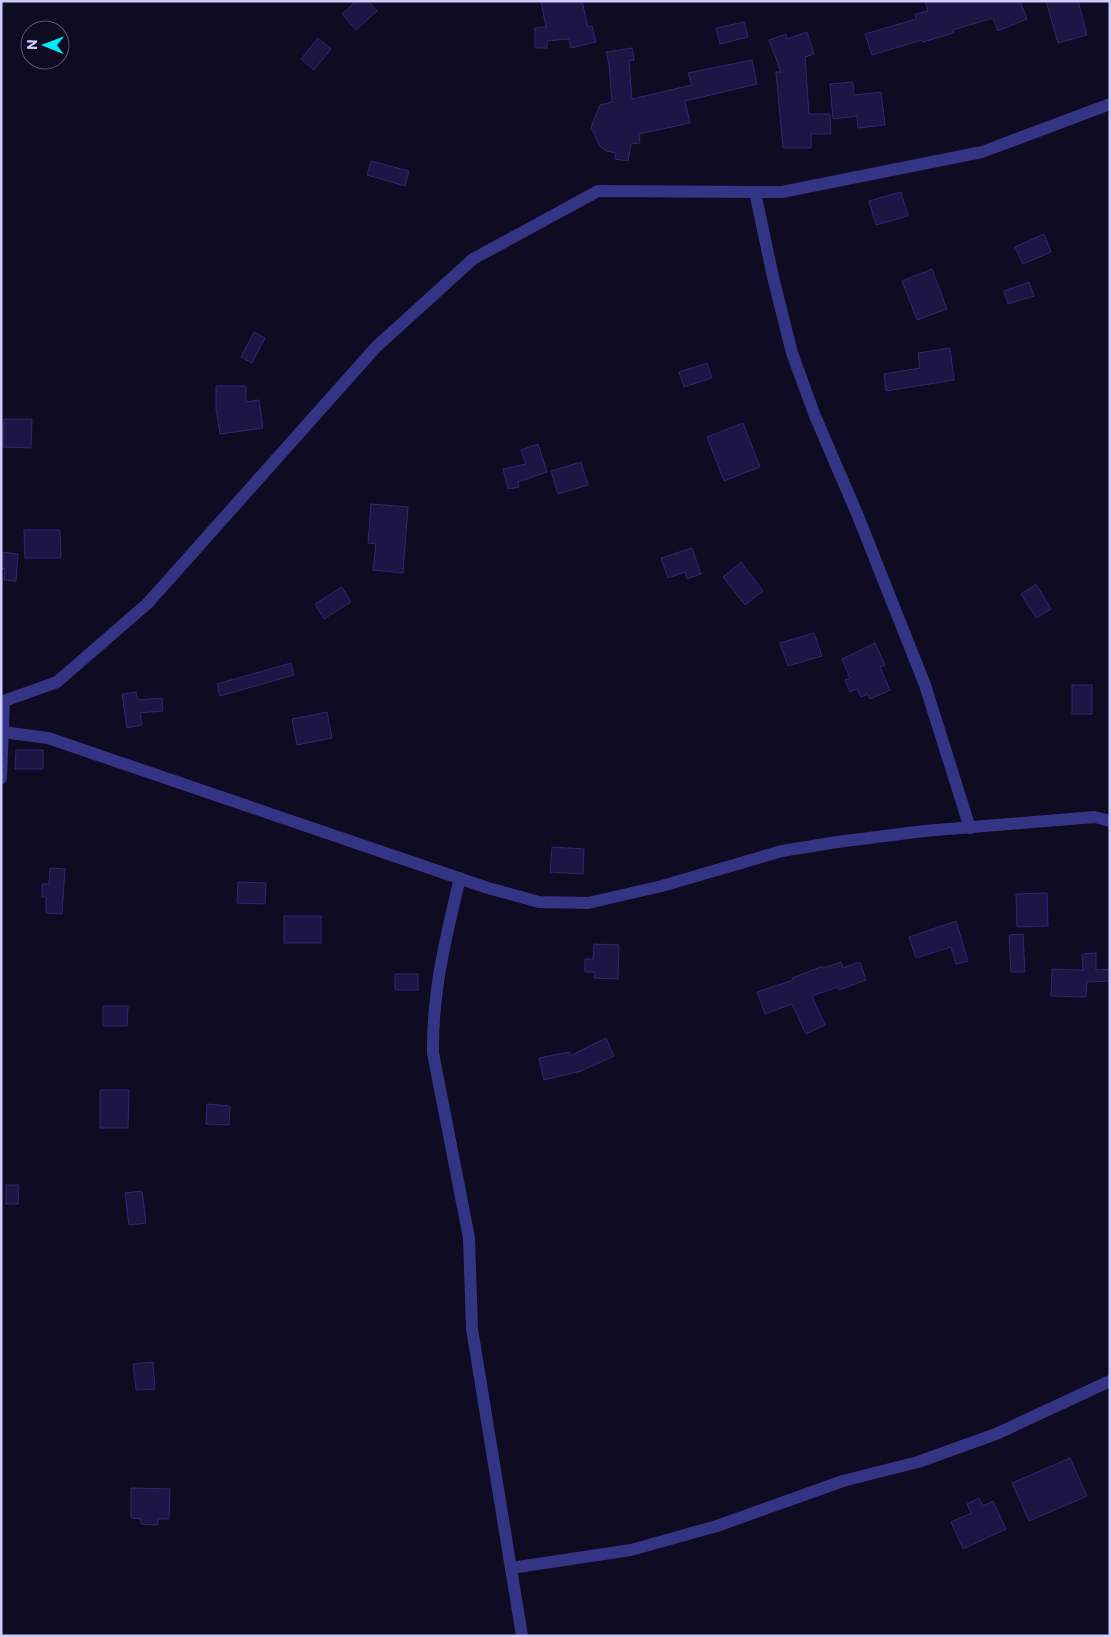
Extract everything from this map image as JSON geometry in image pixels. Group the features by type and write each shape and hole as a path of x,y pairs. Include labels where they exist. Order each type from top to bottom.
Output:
{"street":[{"path":"1,778 3,702 57,682 148,604 376,347 473,259 598,190 782,192 982,152 1110,104"},
{"path":"755,192 772,277 792,352 815,416 858,516 925,685 970,828"},
{"path":"3,732 48,738 460,878 540,902 588,903 662,886 782,852 847,840 924,831 1095,817 1110,821"},
{"path":"460,878 439,971 432,1023 433,1053 469,1238 472,1330 522,1636"},
{"path":"511,1568 631,1550 717,1526 843,1481 918,1462 996,1434 1110,1381"}],"building":[{"path":"356,1 368,1 377,11 356,30 342,14"},
{"path":"541,1 582,1 588,27 592,26 596,42 571,48 569,39 547,41 547,48 535,48 535,28 546,27"},
{"path":"925,1 1020,1 1027,19 998,31 993,18 953,30 954,33 923,42 922,40 872,55 865,34 916,19 915,14 928,11"},
{"path":"1046,1 1078,1 1087,35 1058,43"},
{"path":"744,22 748,37 720,44 716,28"},
{"path":"807,32 814,54 805,57 809,114 830,114 831,134 811,134 811,148 783,148 776,72 781,72 769,40 786,34 787,39"},
{"path":"318,38 331,49 314,70 301,59"},
{"path":"632,48 634,60 629,61 632,99 692,85 688,73 752,60 757,84 685,101 690,123 639,134 640,143 631,144 628,161 615,159 616,153 606,151 600,146 591,127 600,105 612,102 609,64 606,52"},
{"path":"853,82 854,95 881,92 885,125 858,128 857,116 833,119 830,84"},
{"path":"371,161 409,171 405,186 367,175"},
{"path":"901,192 908,216 876,225 869,201"},
{"path":"1044,234 1051,252 1023,264 1015,247"},
{"path":"932,269 947,309 917,320 902,281"},
{"path":"1029,282 1034,296 1008,304 1004,291"},
{"path":"254,332 265,338 252,363 241,357"},
{"path":"950,348 954,380 886,391 884,374 920,368 918,353"},
{"path":"707,363 712,378 684,387 679,372"},
{"path":"216,386 246,386 246,402 259,400 263,428 220,434 216,408"},
{"path":"4,419 32,419 31,448 3,447"},
{"path":"743,423 760,467 724,481 707,437"},
{"path":"538,444 547,472 518,482 519,487 508,489 503,469 526,464 521,450"},
{"path":"581,462 588,485 558,494 551,471"},
{"path":"371,504 408,507 403,573 373,570 376,544 368,543"},
{"path":"24,530 60,530 61,558 25,558"},
{"path":"692,548 701,574 687,579 685,572 668,578 661,558"},
{"path":"1,552 18,554 16,581 4,580 5,569 1,568"},
{"path":"741,562 763,591 745,605 723,577"},
{"path":"1036,584 1051,609 1036,618 1021,594"},
{"path":"342,587 351,602 324,619 315,604"},
{"path":"814,633 822,656 788,666 780,643"},
{"path":"875,643 885,665 880,667 890,690 870,699 868,694 861,697 857,689 850,692 845,680 850,678 842,659"},
{"path":"291,663 294,675 220,696 217,684"},
{"path":"1072,685 1092,685 1092,714 1072,714"},
{"path":"136,692 138,700 162,698 163,711 140,713 142,725 127,728 122,694"},
{"path":"327,712 332,738 297,745 292,719"},
{"path":"16,750 43,750 43,769 15,769"},
{"path":"552,847 584,849 583,874 550,872"},
{"path":"50,868 65,869 62,914 46,913 46,897 42,897 42,884 49,884"},
{"path":"238,882 266,883 265,904 237,903"},
{"path":"1047,893 1048,926 1017,927 1016,894"},
{"path":"284,916 321,916 321,943 284,943"},
{"path":"956,921 968,961 956,964 951,947 916,958 909,937"},
{"path":"1023,934 1025,972 1011,972 1009,935"},
{"path":"594,944 619,945 618,979 594,978 595,972 585,972 585,959 593,959"},
{"path":"1096,953 1096,970 1110,969 1110,981 1087,982 1086,997 1051,996 1052,969 1083,970 1082,954"},
{"path":"841,962 843,968 860,962 866,980 839,990 838,987 812,996 825,1025 806,1034 792,1004 765,1014 757,992 793,980 792,978 823,966 823,968"},
{"path":"395,974 418,974 418,990 395,990"},
{"path":"103,1006 128,1006 127,1026 103,1026"},
{"path":"606,1038 614,1056 581,1071 544,1080 539,1058 569,1052 570,1056"},
{"path":"100,1090 129,1090 128,1128 100,1128"},
{"path":"207,1104 230,1106 229,1125 206,1124"},
{"path":"6,1185 19,1185 18,1204 6,1204"},
{"path":"142,1191 146,1223 129,1225 125,1193"},
{"path":"153,1362 155,1389 136,1390 133,1364"},
{"path":"1070,1458 1087,1496 1029,1521 1012,1483"},
{"path":"131,1488 170,1489 169,1519 158,1519 158,1525 141,1524 141,1519 131,1518"},
{"path":"979,1498 983,1506 993,1501 1006,1529 963,1549 951,1522 971,1513 967,1504"}]}
